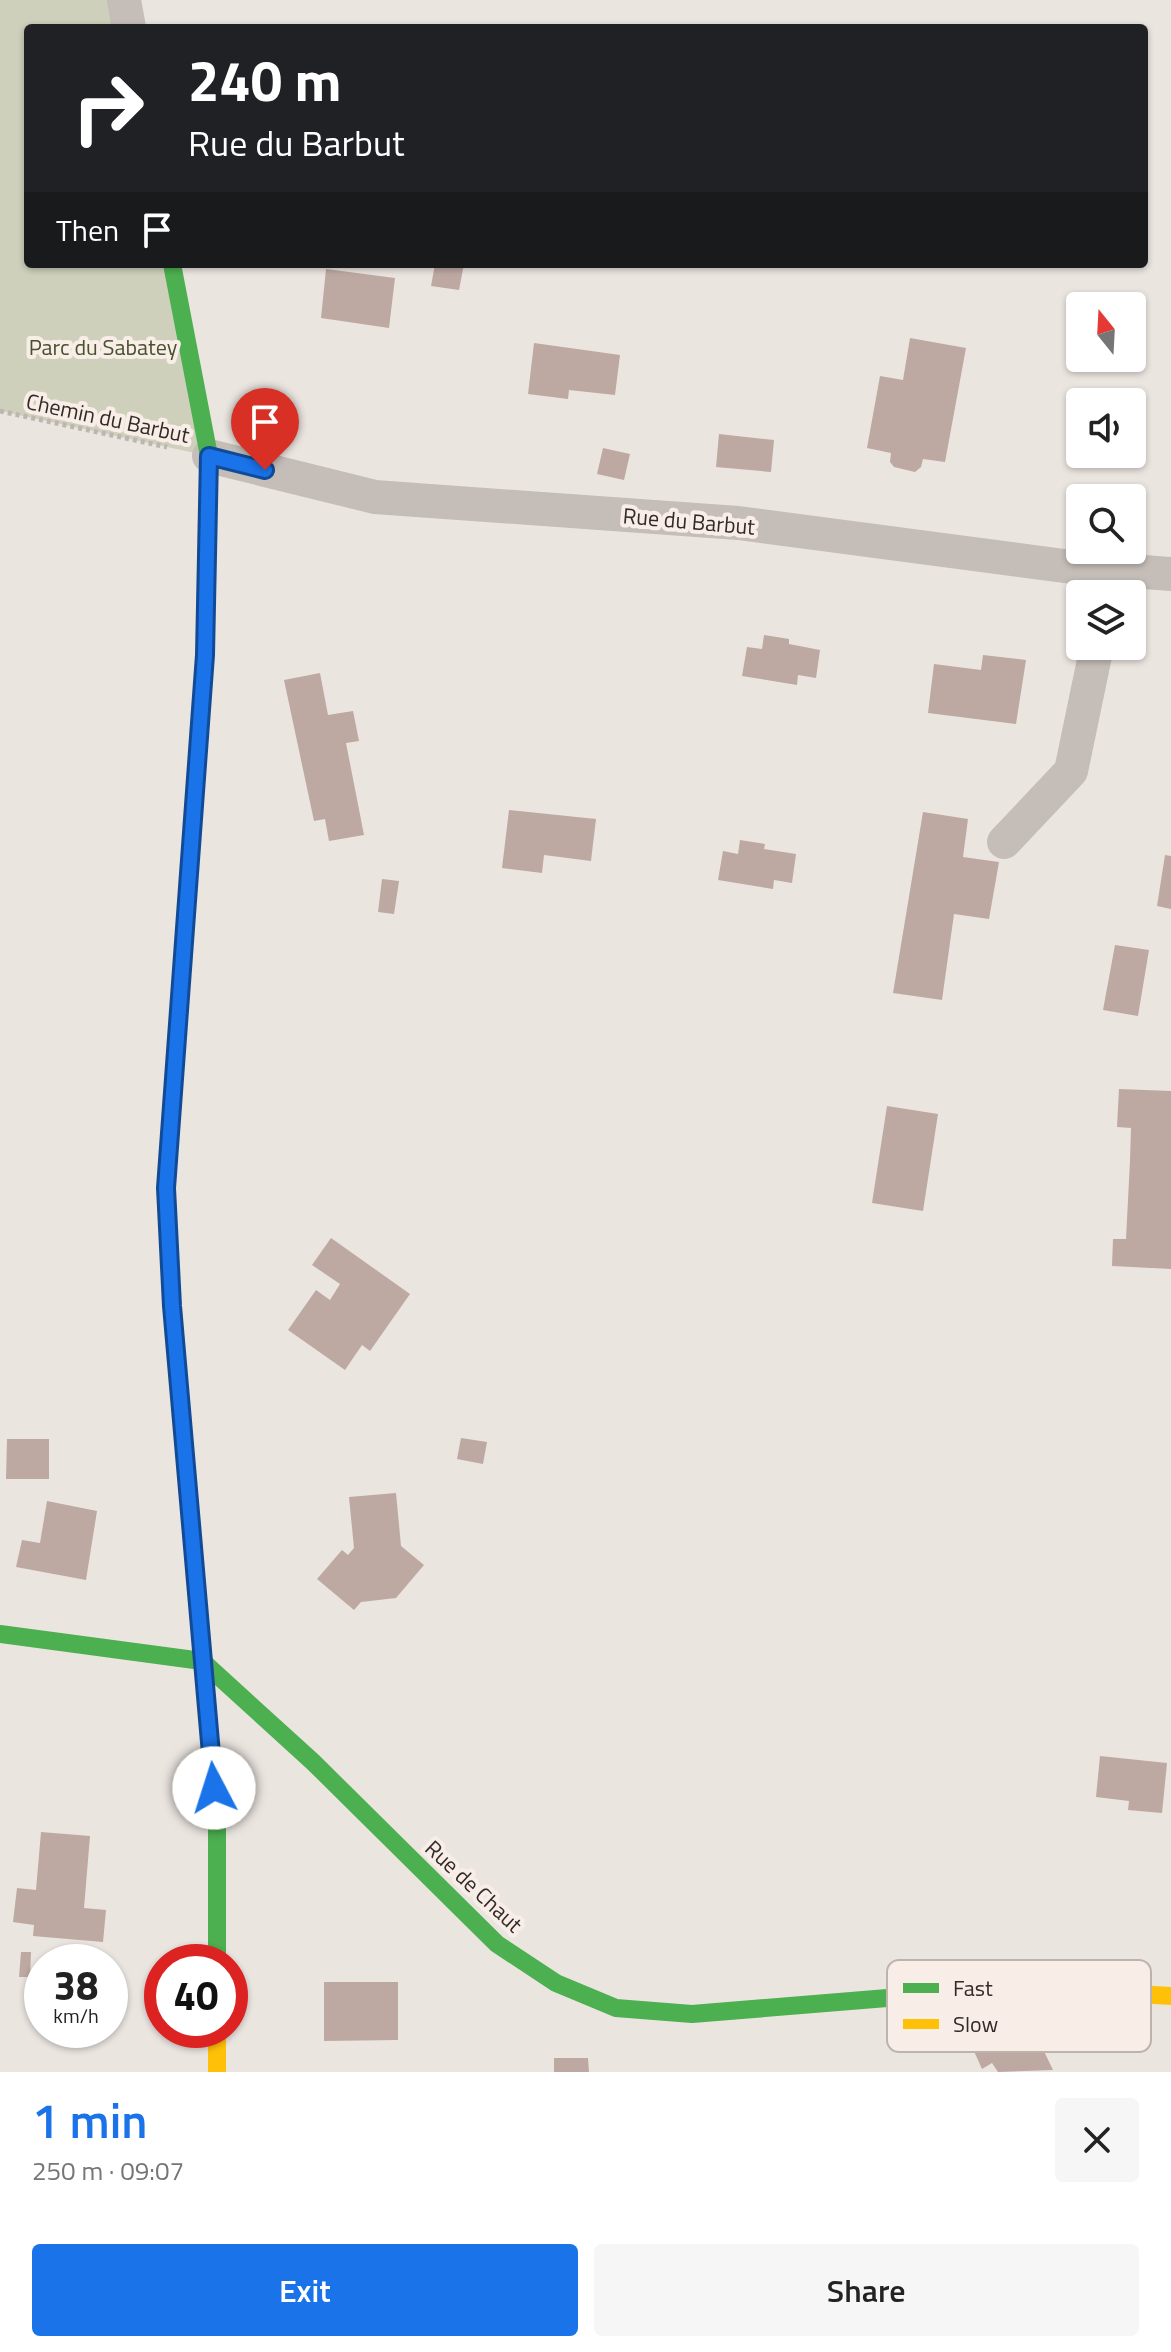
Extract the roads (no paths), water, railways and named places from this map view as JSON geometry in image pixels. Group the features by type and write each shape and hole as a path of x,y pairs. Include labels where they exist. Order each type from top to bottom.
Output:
{"street":[{"path":"124,0 128,24"},
{"path":"173,268 209,456 205,655 166,1188 172,1306 217,1819 217,1944"},
{"name":"Rue du Barbut","path":"209,456 375,497 738,523 1090,580"},
{"name":"Rue du Barbut","path":"1119,580 1171,574"},
{"path":"1004,842 1071,771 1094,660"},
{"path":"0,1634 202,1661"},
{"name":"Rue de Chaut","path":"202,1661 313,1762 497,1944 556,1983 616,2008 692,2014 887,1998"},
{"name":"Rue de Chaut","path":"1151,1995 1171,1996"},
{"path":"217,2048 217,2072"}],"park label":[{"name":"Parc du Sabatey","path":"103,347"}]}
